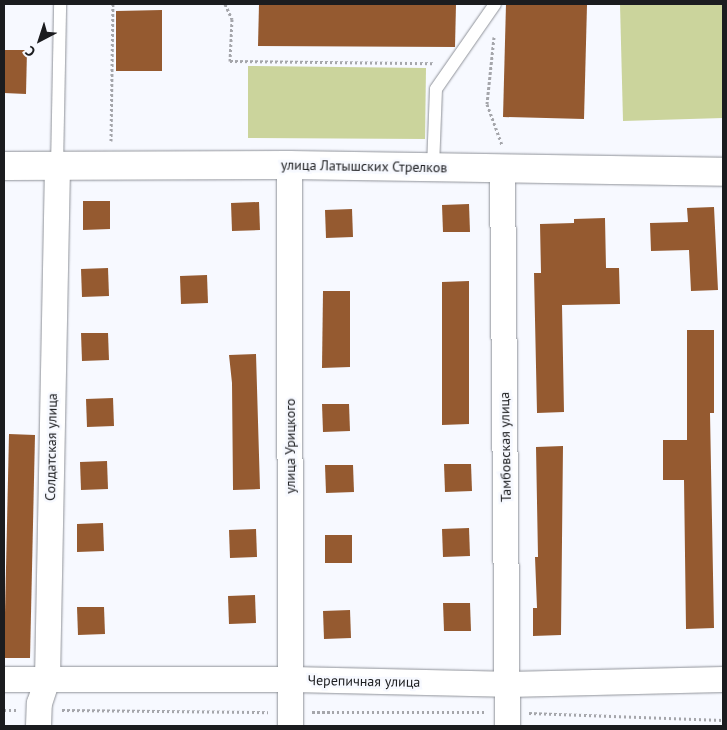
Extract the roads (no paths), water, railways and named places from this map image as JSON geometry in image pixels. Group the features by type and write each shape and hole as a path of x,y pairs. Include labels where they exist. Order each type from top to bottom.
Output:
{"street":[{"name":"улица Латышских Стрелков","path":"4,166 289,165 723,172"},
{"name":"улица Урицкого","path":"289,165 290,719"},
{"name":"Солдатская улица","path":"38,718 47,678 57,167"},
{"name":"Тамбовская улица","path":"502,168 507,719"},
{"name":"Черепичная улица","path":"4,679 291,679 507,684 723,679"}],"lane":[{"path":"57,167 60,4"},
{"path":"433,167 436,89 495,4"}]}
